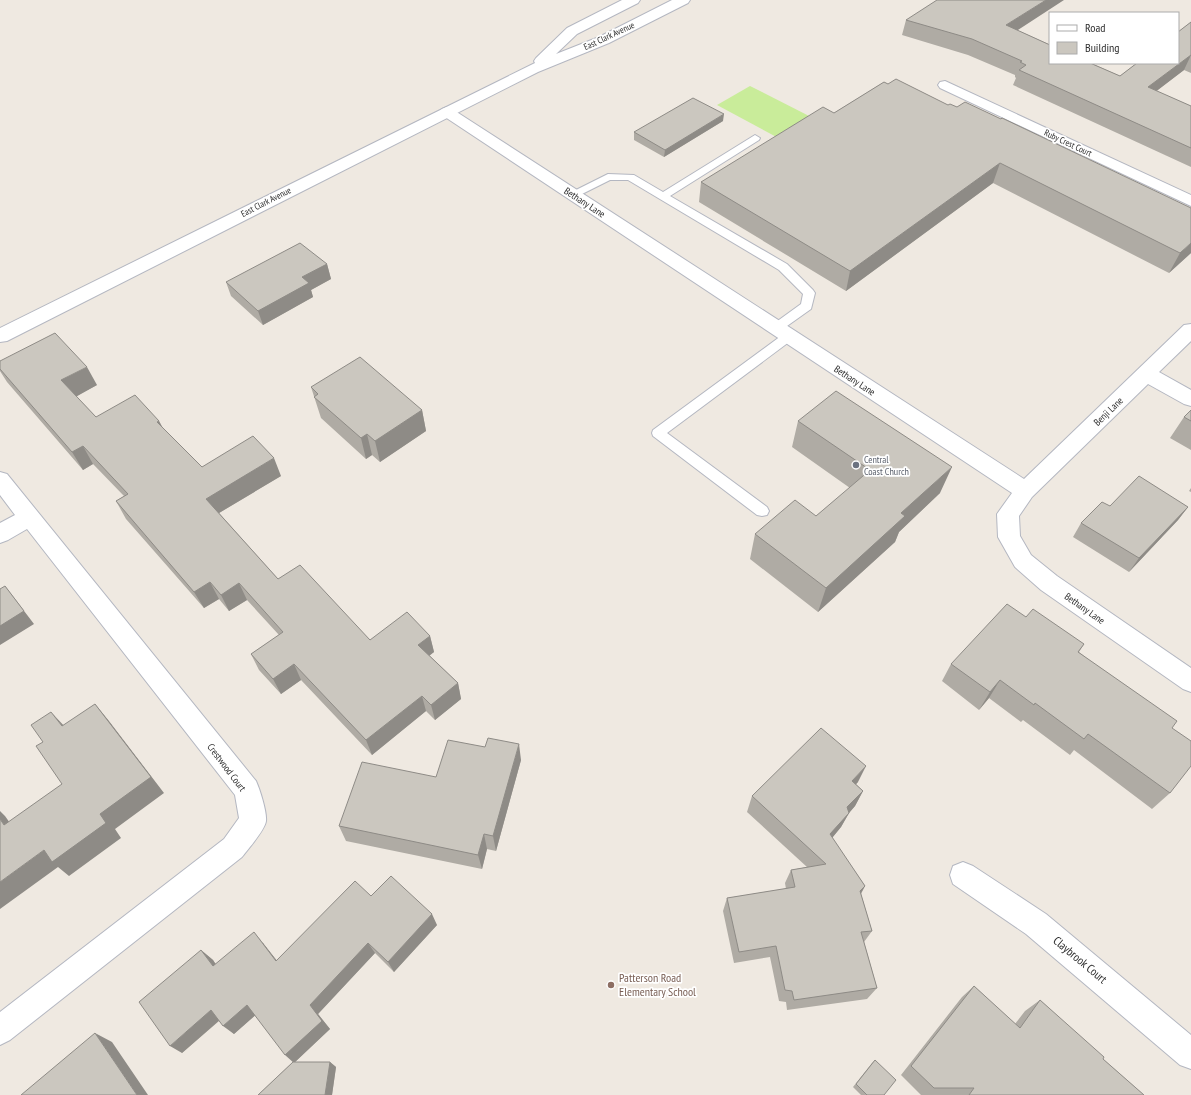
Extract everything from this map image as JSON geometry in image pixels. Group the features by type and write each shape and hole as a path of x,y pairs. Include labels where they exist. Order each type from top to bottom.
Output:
{"street":[{"name":"East Clark Avenue","path":"533,69 572,30 632,0"},
{"name":"East Clark Avenue","path":"0,336 533,69 604,40 683,0"},
{"name":"Ruby Crest Court","path":"945,85 1191,201"},
{"name":"Bethany Lane","path":"447,112 1024,491 1008,514 1009,537 1023,561 1049,583 1191,681"},
{"name":"Benji Lane","path":"1024,491 1191,330"},
{"path":"1146,374 1191,399"},
{"name":"Crestwood Court","path":"0,480 247,790 253,821 233,848 0,1030"},
{"path":"0,534 29,517"},
{"name":"Claybrook Court","path":"963,875 1036,924 1191,1054"}],"lane":[{"path":"663,196 755,138"},
{"path":"574,195 608,177 630,177 783,267 809,293 808,306 782,332 658,433 762,511"}],"green space":[{"path":"750,86 815,119 782,140 717,105"}],"building":[{"path":"937,0 1046,0 1006,25 1049,45 1049,64 1092,64 1120,76 1136,64 1179,64 1148,87 1191,106 1191,148 1019,70 1026,65 1020,62 1022,61 972,39 906,20"},
{"path":"1191,22 1191,55 1179,64 1179,31"},
{"path":"896,79 948,105 950,104 957,107 965,102 1001,119 1002,118 1191,208 1191,243 1180,253 1000,163 850,271 701,182 823,107 834,113 884,82 888,84"},
{"path":"693,98 724,114 665,150 634,132"},
{"path":"300,243 327,264 302,277 309,283 258,311 226,282"},
{"path":"55,333 87,367 61,380 96,417 135,395 159,421 157,422 202,467 253,436 274,458 206,499 278,579 300,565 370,640 407,612 430,636 418,645 458,683 431,705 422,696 366,740 294,664 273,679 251,654 283,632 239,583 221,595 210,582 194,592 116,501 128,494 83,446 72,452 0,369 0,361"},
{"path":"360,357 422,410 375,441 367,434 361,438 314,397 318,394 311,387"},
{"path":"836,391 952,467 901,513 905,516 826,588 755,534 795,500 816,516 870,470 798,421"},
{"path":"1191,410 1191,421 1184,417"},
{"path":"1139,476 1188,507 1139,558 1081,523 1102,502 1110,506"},
{"path":"5,586 24,611 0,626 0,589"},
{"path":"1007,604 1026,617 1033,609 1084,644 1078,652 1177,721 1172,728 1191,741 1191,766 1170,793 1088,734 1084,739 1035,703 1034,705 1000,680 990,692 951,664"},
{"path":"95,704 151,777 100,814 106,823 52,862 44,850 0,882 0,819 4,825 62,784 36,746 43,742 31,725 51,712 62,726"},
{"path":"821,728 866,766 852,781 863,791 847,807 849,813 830,834 865,886 860,891 872,931 861,932 877,988 794,1000 792,991 785,990 776,946 739,952 727,898 795,887 791,870 826,864 752,796"},
{"path":"488,738 519,744 493,836 484,834 478,855 339,826 362,762 436,777 448,740 485,747"},
{"path":"391,876 432,914 388,962 368,943 310,1005 322,1021 285,1055 247,1005 223,1026 211,1010 170,1046 139,1002 201,950 213,966 254,932 276,961 355,881 371,896"},
{"path":"974,986 1020,1028 1040,1000 1144,1095 969,1095 974,1088 934,1088 911,1066"},
{"path":"95,1033 137,1095 21,1095"},
{"path":"875,1060 896,1080 884,1095 867,1095 856,1084"},
{"path":"293,1062 330,1062 325,1095 258,1095"}],"place":[{"name":"Central Coast Church","path":"856,465"},
{"name":"Patterson Road Elementary School","path":"611,985"}]}
